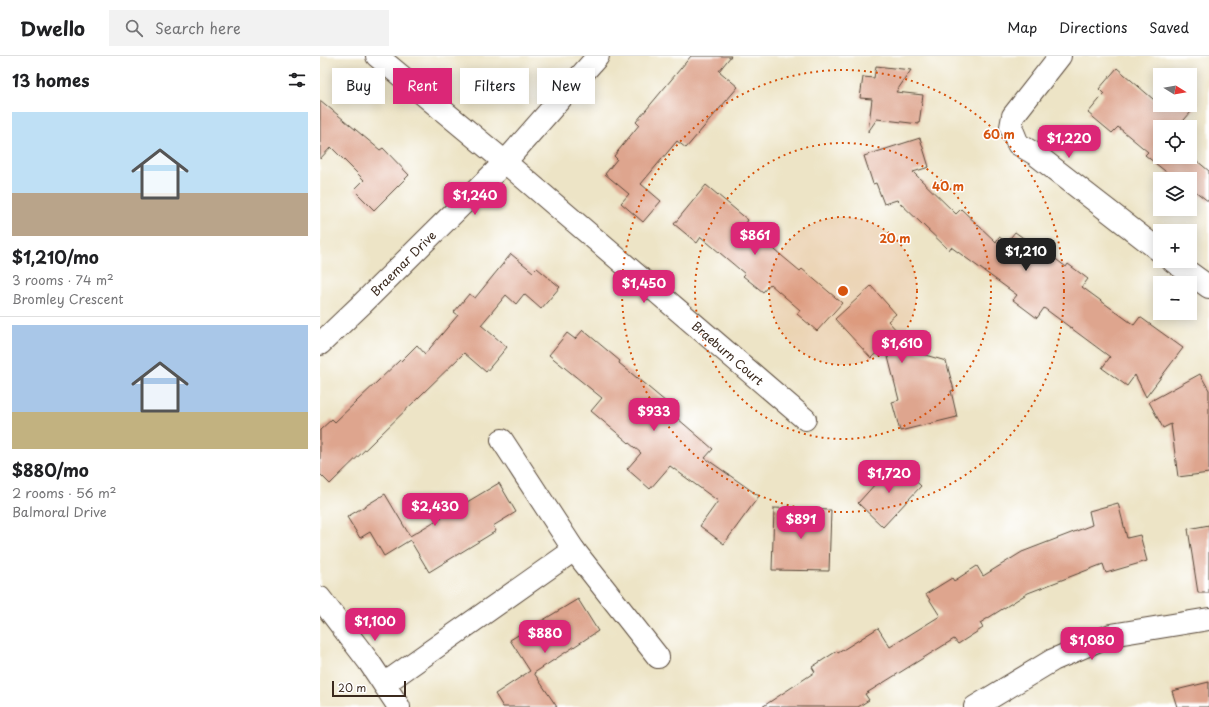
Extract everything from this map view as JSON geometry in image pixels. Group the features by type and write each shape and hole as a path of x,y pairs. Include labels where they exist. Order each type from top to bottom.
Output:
{"street":[{"name":"Braeburn Court","path":"377,56 505,162 805,420"},
{"name":"Braemar Drive","path":"320,344 505,162 598,56"},
{"path":"1060,56 1013,116 1010,127 1018,144 1035,154 1153,246"},
{"path":"1183,268 1209,287"},
{"path":"502,440 574,550 658,657"},
{"path":"384,684 574,550"},
{"path":"320,598 384,684 399,707"},
{"path":"975,707 1053,660 1111,635 1209,619"}],"building":[{"path":"691,56 731,56 719,71 738,87 686,148 677,141 641,184 661,201 643,222 621,203 629,194 605,174 617,159 614,156 639,125 636,122"},
{"path":"876,66 911,70 896,92 923,95 919,124 877,119 868,132 872,99 860,98 863,77 874,78"},
{"path":"1117,68 1153,99 1153,112 1191,112 1184,120 1153,120 1153,161 1145,155 1148,152 1118,127 1112,133 1088,113 1104,94 1099,89"},
{"path":"320,100 380,150 383,148 409,175 374,210 354,190 364,180 331,147 320,159"},
{"path":"920,138 929,167 913,172 956,214 961,209 996,242 999,237 1007,242 1015,232 1047,255 1048,253 1066,267 1068,264 1088,279 1082,287 1134,325 1140,317 1183,348 1146,397 1135,375 1127,386 1102,368 1110,357 1044,308 1037,318 1013,300 1017,295 951,247 949,250 897,200 884,204 876,183 873,184 864,156"},
{"path":"1197,161 1209,171 1209,202 1197,193 1197,172 1166,172 1156,164 1197,164"},
{"path":"706,185 748,220 745,225 800,271 802,269 842,303 817,331 797,314 800,310 770,284 763,292 743,276 745,274 701,237 697,243 674,224"},
{"path":"511,254 533,272 537,268 560,287 541,309 524,294 516,304 506,295 481,325 507,347 486,372 464,353 330,484 320,474 320,430 332,419 335,422 417,345 425,354 458,315 454,312 469,294 475,298"},
{"path":"871,286 896,314 888,321 899,333 887,344 946,361 954,390 951,391 957,417 900,431 892,402 899,400 885,345 871,358 835,319"},
{"path":"583,330 620,361 619,363 666,402 663,406 713,449 705,458 759,496 724,544 700,526 718,501 670,466 650,489 627,469 641,453 591,411 602,398 549,355 567,333 575,339"},
{"path":"1200,374 1209,390 1209,473 1178,477 1171,424 1163,428 1149,402"},
{"path":"895,462 921,486 883,527 858,503"},
{"path":"499,483 516,512 493,526 496,531 429,572 410,540 384,556 370,532 360,538 347,517 385,494 410,536"},
{"path":"1118,503 1127,538 1140,535 1147,561 1106,573 1103,564 1028,593 980,623 983,628 958,644 954,639 865,694 869,700 858,707 762,707 815,672 812,667 878,628 890,647 940,616 926,594 952,578 954,581 977,566 983,576 1022,552 1092,525 1089,511"},
{"path":"774,508 831,510 829,571 772,570"},
{"path":"1209,525 1209,593 1198,593 1188,529"},
{"path":"578,599 598,631 534,673 557,707 503,707 495,694 530,671 510,640"},
{"path":"1209,682 1209,707 1177,707 1172,691"}]}
